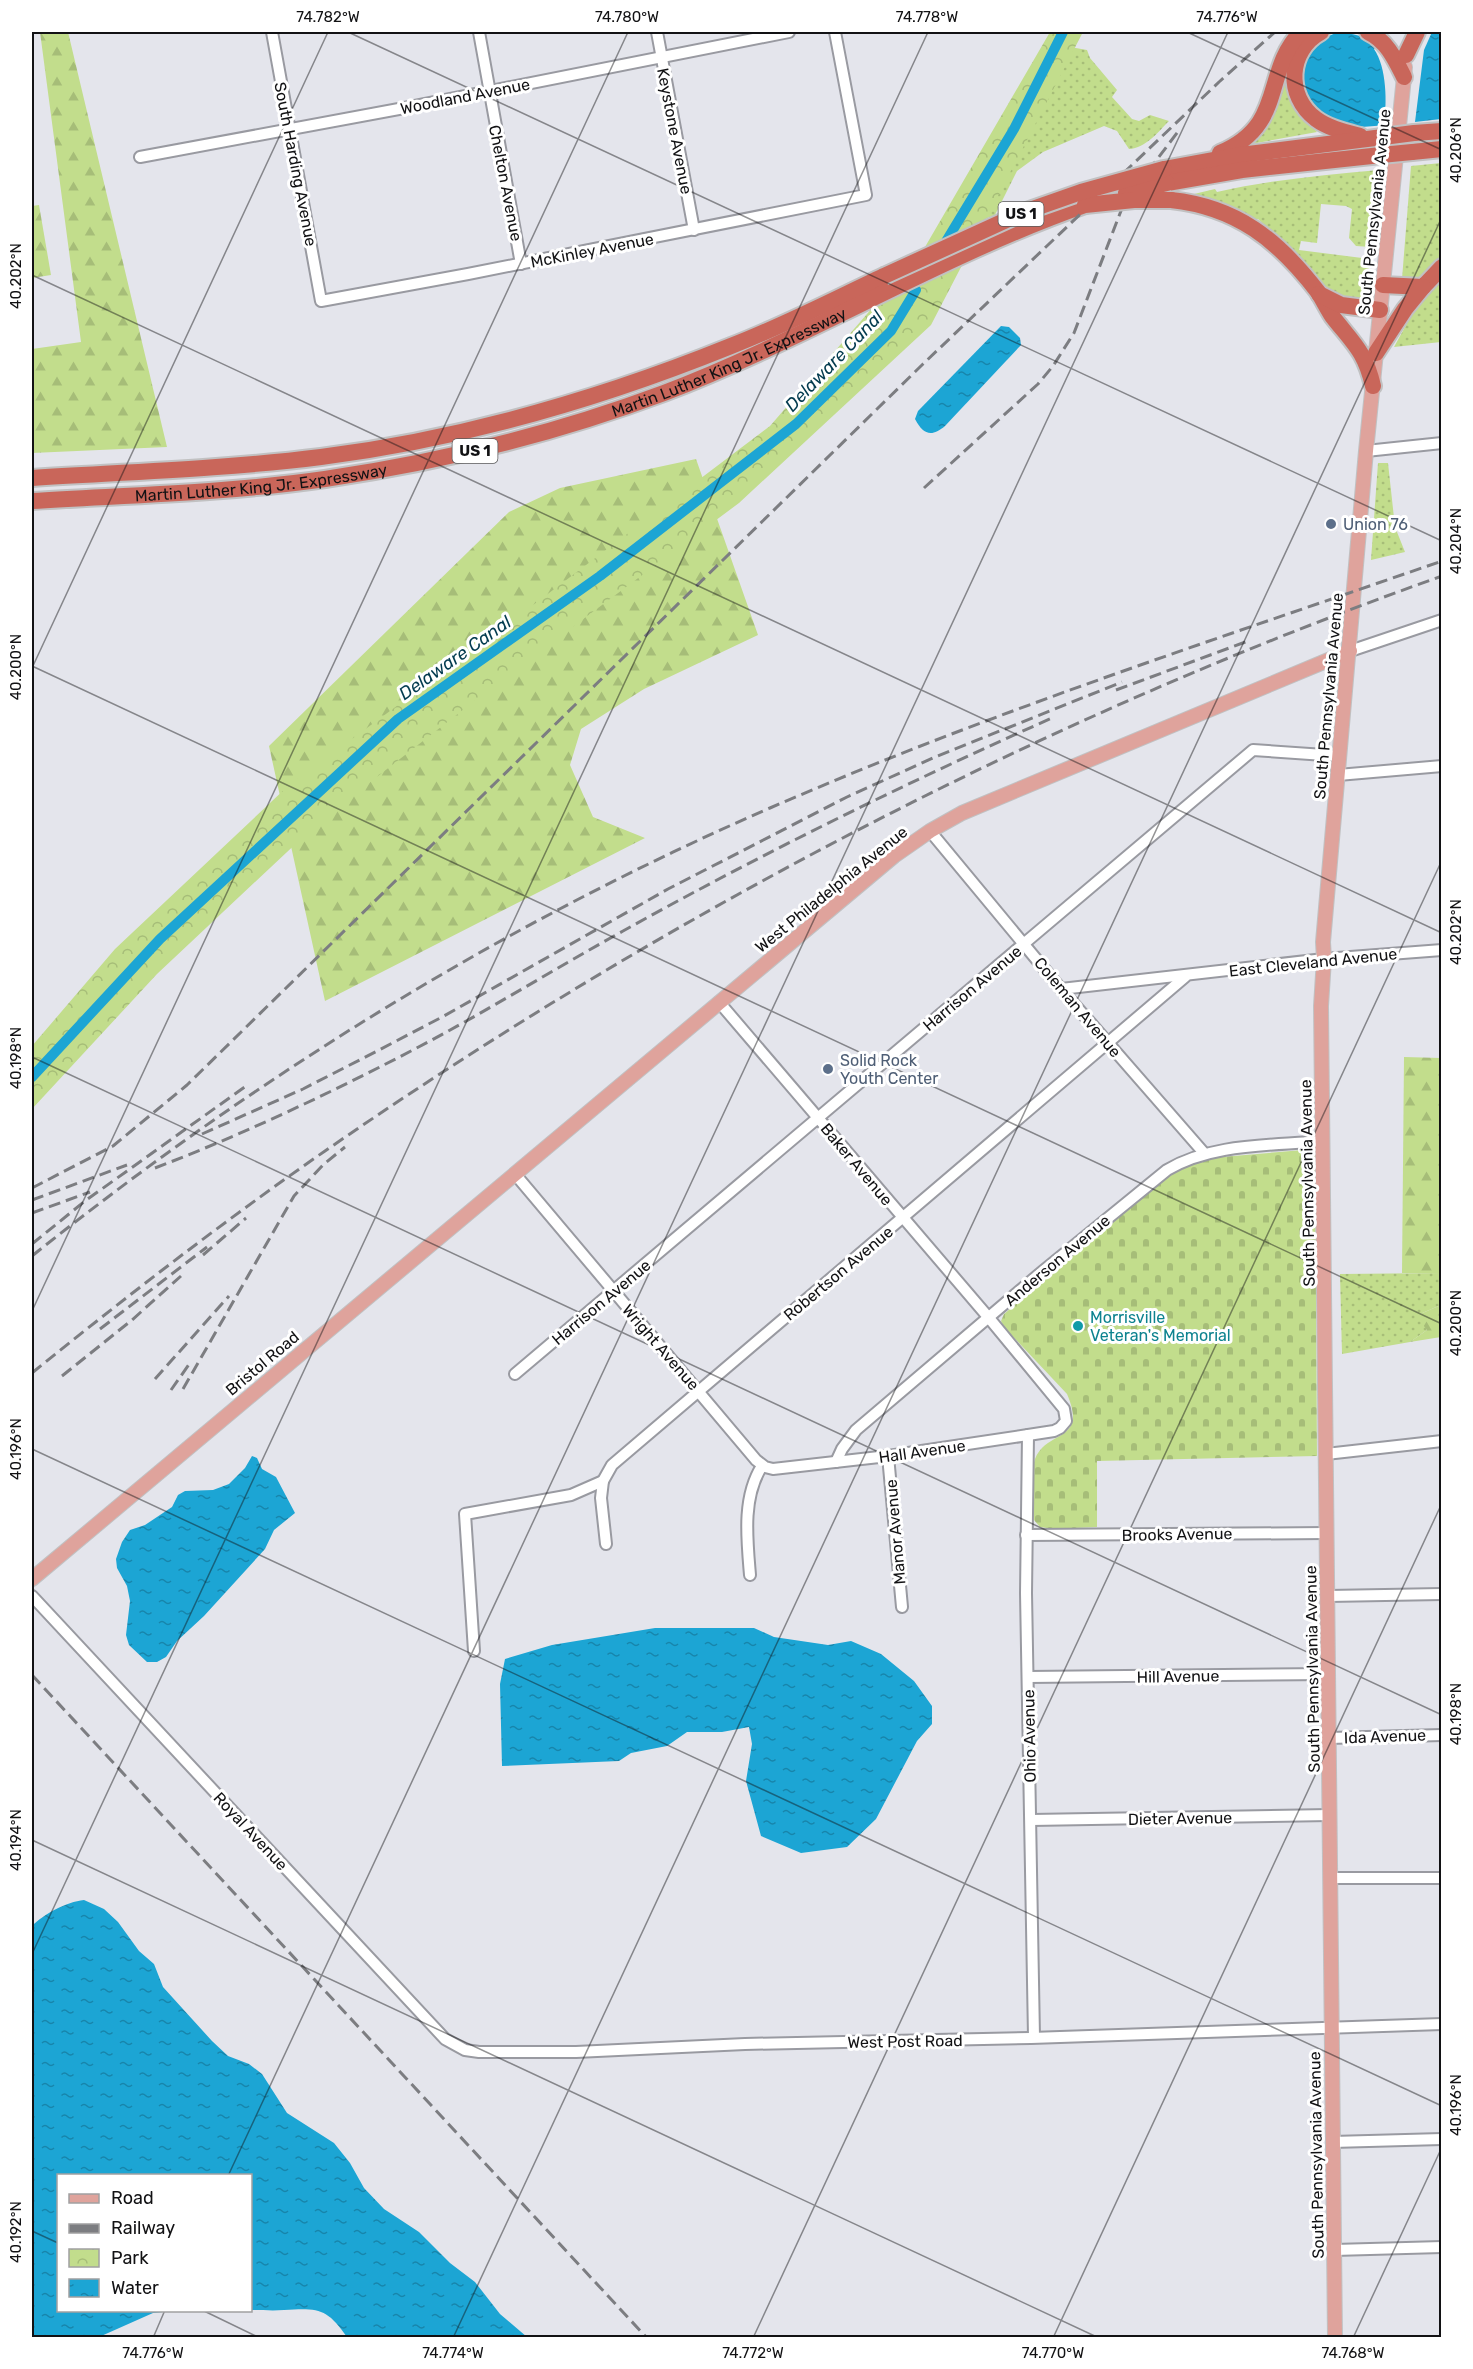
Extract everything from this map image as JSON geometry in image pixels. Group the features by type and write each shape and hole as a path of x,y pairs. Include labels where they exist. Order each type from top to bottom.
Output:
{"highway":[{"path":"1189,163 1229,149 1256,127 1271,102 1291,43 1301,32"},
{"path":"1321,32 1308,42 1297,59 1293,78 1302,105 1316,119 1335,129 1374,137"},
{"path":"1368,32 1390,50 1404,77"},
{"path":"1406,56 1417,32"},
{"name":"Martin Luther King Jr. Expressway","path":"32,478 225,466 321,457 474,428 584,398 695,360 1002,237 1166,176 1189,163 1374,137 1442,130"},
{"name":"Martin Luther King Jr. Expressway","path":"32,501 285,484 363,473 478,450 554,430 665,392 737,362 1024,212 1081,192 1166,176 1442,149"},
{"path":"1085,205 1134,200 1171,200 1204,205 1247,223 1282,251 1318,293 1359,349 1370,371 1373,386"},
{"path":"1376,352 1401,315 1442,267"},
{"path":"1383,285 1423,288"},
{"path":"1318,293 1341,305 1380,309"}],"main road":[{"name":"South Pennsylvania Avenue","path":"1335,2337 1322,1141 1323,942 1366,451 1408,32"},
{"name":"West Philadelphia Avenue","path":"515,1174 894,856 930,831 962,813 1350,651"},
{"name":"Bristol Road","path":"32,1579 515,1174"}],"street":[{"name":"South Harding Avenue","path":"272,32 320,296"},
{"name":"Chelton Avenue","path":"479,32 521,264"},
{"name":"Keystone Avenue","path":"657,32 694,230"},
{"name":"Woodland Avenue","path":"140,157 789,32"},
{"name":"McKinley Avenue","path":"320,296 321,301 521,264 866,195 835,32"},
{"path":"1366,451 1442,443"},
{"path":"1350,651 1442,621"},
{"name":"Harrison Avenue","path":"515,1374 1253,750 1339,756"},
{"path":"1338,775 1442,766"},
{"name":"Coleman Avenue","path":"930,831 1061,989 1204,1153"},
{"name":"East Cleveland Avenue","path":"1061,989 1185,977 1324,959 1442,950"},
{"name":"Robertson Avenue","path":"474,1651 467,1513 571,1495 603,1481 612,1465 1185,977"},
{"name":"Baker Avenue","path":"719,1002 1064,1409"},
{"name":"Anderson Avenue","path":"836,1462 842,1449 856,1430 1167,1170 1180,1162 1204,1153 1322,1141"},
{"name":"Wright Avenue","path":"515,1174 762,1466"},
{"name":"Hall Avenue","path":"762,1466 773,1469 836,1462 1028,1436 1060,1428 1066,1421 1064,1409"},
{"name":"Ohio Avenue","path":"1028,1436 1026,1535 1034,2037"},
{"path":"1326,1454 1442,1441"},
{"name":"Manor Avenue","path":"888,1456 902,1607"},
{"path":"750,1575 749,1496 762,1466"},
{"path":"603,1481 601,1498 606,1544"},
{"name":"Brooks Avenue","path":"1026,1535 1327,1533"},
{"path":"1328,1596 1442,1594"},
{"name":"Royal Avenue","path":"32,1596 445,2039 465,2050 479,2052"},
{"name":"Hill Avenue","path":"1028,1677 1329,1674"},
{"name":"Ida Avenue","path":"1329,1738 1442,1735"},
{"name":"Dieter Avenue","path":"1031,1820 1330,1815"},
{"path":"1330,1878 1442,1878"},
{"name":"West Post Road","path":"479,2052 576,2052 698,2046 1442,2024"},
{"path":"1332,2142 1442,2139"},
{"path":"1334,2250 1442,2247"}],"green space":[{"path":"40,32 68,32 167,447 32,453 32,349 81,342"},
{"path":"1050,32 1083,32 931,325 739,503 500,681 319,822 157,974 32,1109 32,1046 115,949 288,786 496,633 770,426 925,247"},
{"path":"1059,45 1087,50 1090,58 1117,90 1112,97 1132,119 1139,121 1150,115 1169,121 1151,139 1135,148 1129,149 1117,131 1104,126 1043,152 1017,171 995,215 982,220"},
{"path":"1289,66 1305,119 1317,132 1246,145 1270,121"},
{"path":"1441,163 1441,259 1420,278 1402,279 1411,166"},
{"path":"1379,170 1371,247 1356,246 1349,238 1352,209 1346,206 1321,204 1317,243 1301,241 1299,250 1370,259 1366,291 1361,300 1351,300 1330,294 1296,254 1258,219 1194,194 1215,189 1217,192 1277,181"},
{"path":"39,205 51,275 32,278 32,206"},
{"path":"1439,283 1442,286 1441,342 1394,347 1411,313"},
{"path":"696,459 758,635 644,689 581,729 570,765 593,817 645,838 325,1001 269,746 509,512 560,488"},
{"path":"1378,463 1388,463 1395,527 1405,552 1371,560"},
{"path":"1404,1057 1441,1058 1441,1273 1402,1273"},
{"path":"1315,1149 1317,1456 1097,1461 1097,1527 1054,1529 1040,1527 1034,1520 1032,1480 1035,1459 1048,1443 1069,1428 1073,1421 1072,1410 1067,1394 1004,1327 1001,1321 1004,1314 1164,1179 1184,1166 1210,1158"},
{"path":"1441,1273 1441,1305 1420,1314 1427,1330 1410,1342 1342,1354 1340,1274"},
{"path":"1441,1305 1441,1337 1410,1342 1427,1330 1420,1321 1420,1314"}],"water":[{"path":"1432,32 1441,32 1441,119 1415,122 1424,50"},
{"path":"1336,33 1358,35 1377,46 1374,49 1384,76 1385,86 1384,125 1356,127 1335,124 1315,109 1307,98 1302,87 1301,76 1307,55 1324,39"},
{"path":"1001,326 1009,327 1020,338 1021,345 945,426 936,432 924,431 915,419 918,411"},
{"path":"252,1456 257,1458 262,1469 276,1477 295,1513 274,1530 265,1549 204,1616 177,1641 166,1657 157,1662 147,1662 129,1645 126,1635 130,1601 127,1586 117,1568 116,1559 122,1542 130,1530 145,1525 172,1507 178,1495 185,1491 213,1490 229,1484 245,1468"},
{"path":"655,1628 754,1628 774,1637 828,1645 851,1641 881,1654 914,1681 932,1706 932,1724 917,1741 876,1819 847,1847 801,1853 761,1836 746,1781 752,1744 749,1727 722,1732 687,1732 667,1746 631,1753 619,1761 502,1766 500,1684 505,1659 552,1645"},
{"path":"84,1900 104,1909 118,1922 139,1951 154,1964 163,1987 212,2041 228,2056 249,2064 262,2074 287,2113 334,2143 350,2163 364,2188 384,2209 419,2232 450,2263 475,2282 500,2314 527,2337 347,2337 334,2320 314,2310 252,2310 252,2174 57,2174 57,2312 162,2312 153,2313 99,2337 32,2337 32,1926 56,1909"}],"waterway":[{"name":"Delaware Canal","path":"945,243 1014,129 1063,32"},
{"name":"Delaware Canal","path":"32,1077 160,939 398,719 600,576 796,424 891,331 916,290"}],"railway":[{"path":"32,1188 113,1146 187,1085 923,364 1219,82 1275,32"},
{"path":"924,488 1038,384 1053,366 1074,333 1124,203 1180,129"},
{"path":"32,1256 205,1126 295,1065 479,953 671,853 770,808 935,740 1103,678 1442,561"},
{"path":"32,1373 176,1259 325,1151 456,1063 590,980 726,901 864,827 1005,757 1149,692 1294,631 1442,576"},
{"path":"1116,690 1248,641"},
{"path":"202,1134 303,1089 379,1050 444,1016 668,889 847,797 935,757 1122,682"},
{"path":"155,1168 294,1109 363,1076 454,1028 623,931 782,846 889,793 1052,718"},
{"path":"32,1244 85,1201 246,1086"},
{"path":"183,1389 294,1196 324,1164 345,1147"},
{"path":"32,1200 127,1165"},
{"path":"32,1213 90,1192"},
{"path":"203,1255 246,1218"},
{"path":"100,1329 207,1247"},
{"path":"62,1376 132,1320 181,1276"},
{"path":"155,1379 229,1296"},
{"path":"171,1390 190,1363"},
{"path":"32,1675 647,2338"}],"place":[{"name":"Union 76","path":"1331,524"},
{"name":"Solid Rock Youth Center","path":"828,1069"},
{"name":"Morrisville Veteran's Memorial","path":"1078,1326"}]}
